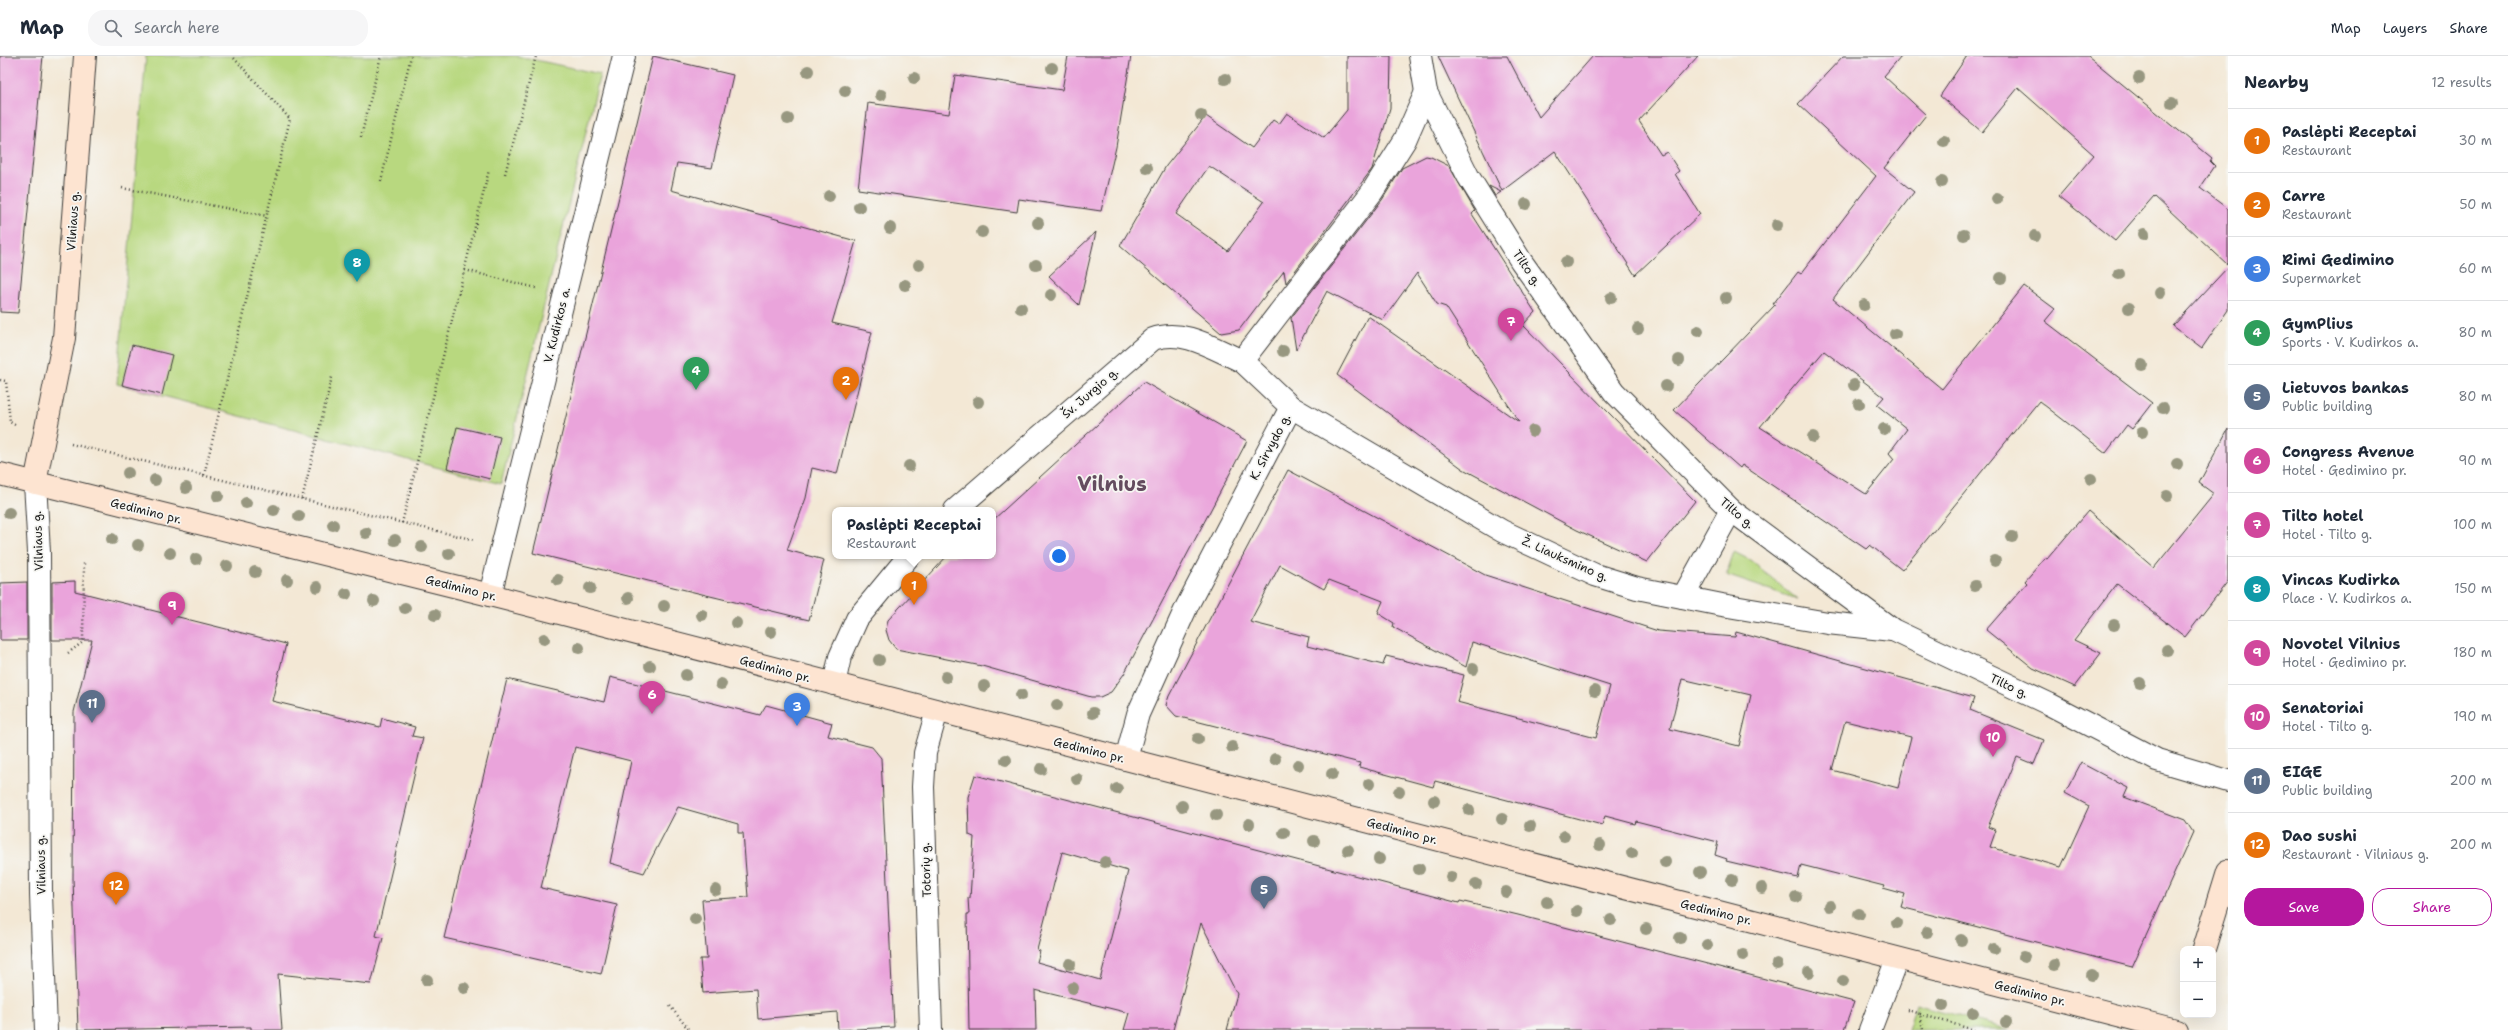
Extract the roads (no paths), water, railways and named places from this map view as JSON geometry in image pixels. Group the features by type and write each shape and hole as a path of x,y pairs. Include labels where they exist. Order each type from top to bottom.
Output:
{"main road":[{"name":"Vilniaus g.","path":"35,483 46,438 64,338 85,56"},
{"name":"Gedimino pr.","path":"0,474 490,595 2177,1030"},
{"path":"2205,946 2228,871"},
{"path":"2177,1030 2183,1018"}],"street":[{"name":"V. Kudirkos a.","path":"490,595 624,56"},
{"name":"Tilto g.","path":"1420,56 1426,92 1468,176 1521,261 1614,392 1731,510 1893,630 2049,704 2157,760 2228,781"},
{"path":"1242,361 1372,192 1405,140 1426,92"},
{"name":"Šv. Jurgio g.","path":"958,507 1153,339 1167,334 1179,335 1242,361"},
{"name":"K. Sirvydo g.","path":"1126,760 1138,714 1187,606 1291,407 1242,361"},
{"name":"Ž. Liauksmino g.","path":"1291,407 1502,531 1595,575 1637,588 1683,597 1828,623 1893,630"},
{"name":"Vilniaus g.","path":"35,483 39,552 41,894 46,1030"},
{"path":"1683,597 1731,510"},
{"path":"834,684 840,657 857,619 907,559"},
{"name":"Totorių g.","path":"931,1030 923,787 925,753 937,711"},
{"path":"1870,1030 1897,959"}],"place":[{"name":"Vincas Kudirka","path":"357,282"},
{"name":"Tilto hotel","path":"1511,341"},
{"name":"GymPlius","path":"696,390"},
{"name":"Carre","path":"846,400"},
{"name":"Paslėpti Receptai","path":"914,605"},
{"name":"Novotel Vilnius","path":"172,625"},
{"name":"Congress Avenue","path":"652,714"},
{"name":"EIGE","path":"92,723"},
{"name":"Rimi Gedimino","path":"797,726"},
{"name":"Senatoriai","path":"1993,757"},
{"name":"Dao sushi","path":"116,905"},
{"name":"Lietuvos bankas","path":"1264,909"}],"district":[{"name":"Vilnius","path":"1112,484"}]}
